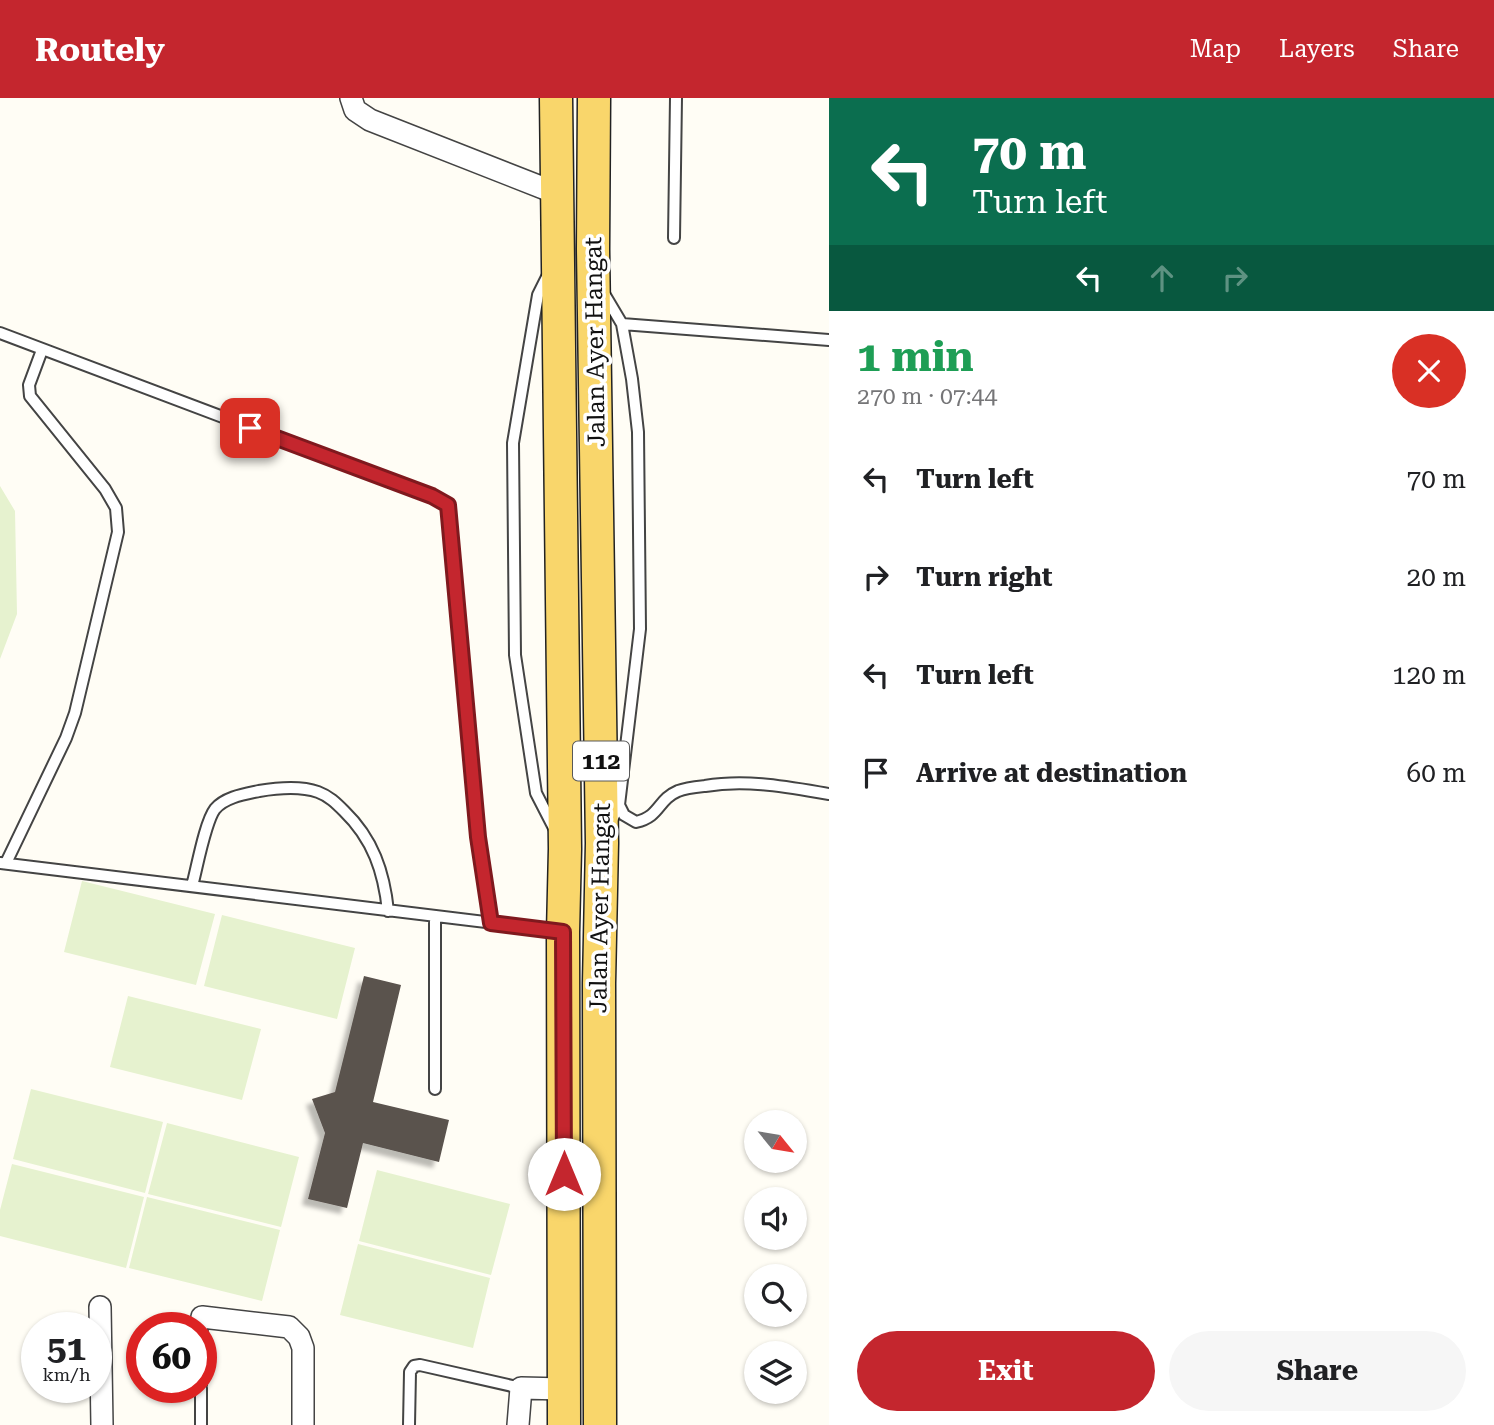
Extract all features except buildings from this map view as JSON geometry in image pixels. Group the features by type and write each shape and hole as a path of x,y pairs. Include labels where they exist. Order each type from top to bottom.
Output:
{"main road":[{"name":"Jalan Ayer Hangat","path":"556,98 565,849 564,1425"},
{"name":"Jalan Ayer Hangat","path":"594,98 593,249 602,843 599,983 600,1425"}],"street":[{"path":"351,98 355,110 370,120 556,193"},
{"path":"100,1307 102,1425"},
{"path":"217,1319 289,1327 299,1337 303,1348 303,1425"},
{"path":"518,1425 521,1388 564,1389"}],"lane":[{"path":"674,238 676,98"},
{"path":"593,249 598,283 622,324 638,432 640,629 619,805 602,843"},
{"path":"558,255 538,295 513,443 514,628 515,655 536,793 565,849"},
{"path":"622,324 829,340"},
{"path":"0,333 432,496 448,505 478,837 491,923"},
{"path":"42,350 29,385 30,396 105,489 116,508 118,532 75,713 66,738 3,863 563,932"},
{"path":"619,805 624,815 636,822 650,819 668,796 682,790 711,785 739,782 829,794"},
{"path":"192,886 211,816 222,803 245,794 303,789 318,792 331,799 361,830 380,866 388,911"},
{"path":"435,918 435,1089"},
{"path":"409,1425 410,1372 414,1366 420,1365 521,1388"},
{"path":"201,1403 201,1425"}],"green space":[{"path":"0,486 15,511 17,614 0,659"},
{"path":"82,881 215,914 196,985 64,952"},
{"path":"222,915 355,948 337,1019 204,986"},
{"path":"128,996 261,1029 242,1100 110,1067"},
{"path":"31,1089 163,1122 145,1193 13,1159"},
{"path":"167,1123 299,1157 281,1227 148,1194"},
{"path":"12,1164 144,1197 126,1268 0,1236 0,1210"},
{"path":"377,1170 510,1204 491,1275 359,1241"},
{"path":"147,1197 280,1230 262,1301 129,1268"},
{"path":"358,1244 490,1278 473,1348 340,1315"}],"route":[{"path":"250,428 432,496 448,505 478,837 491,923 563,932 564,1174"}]}
